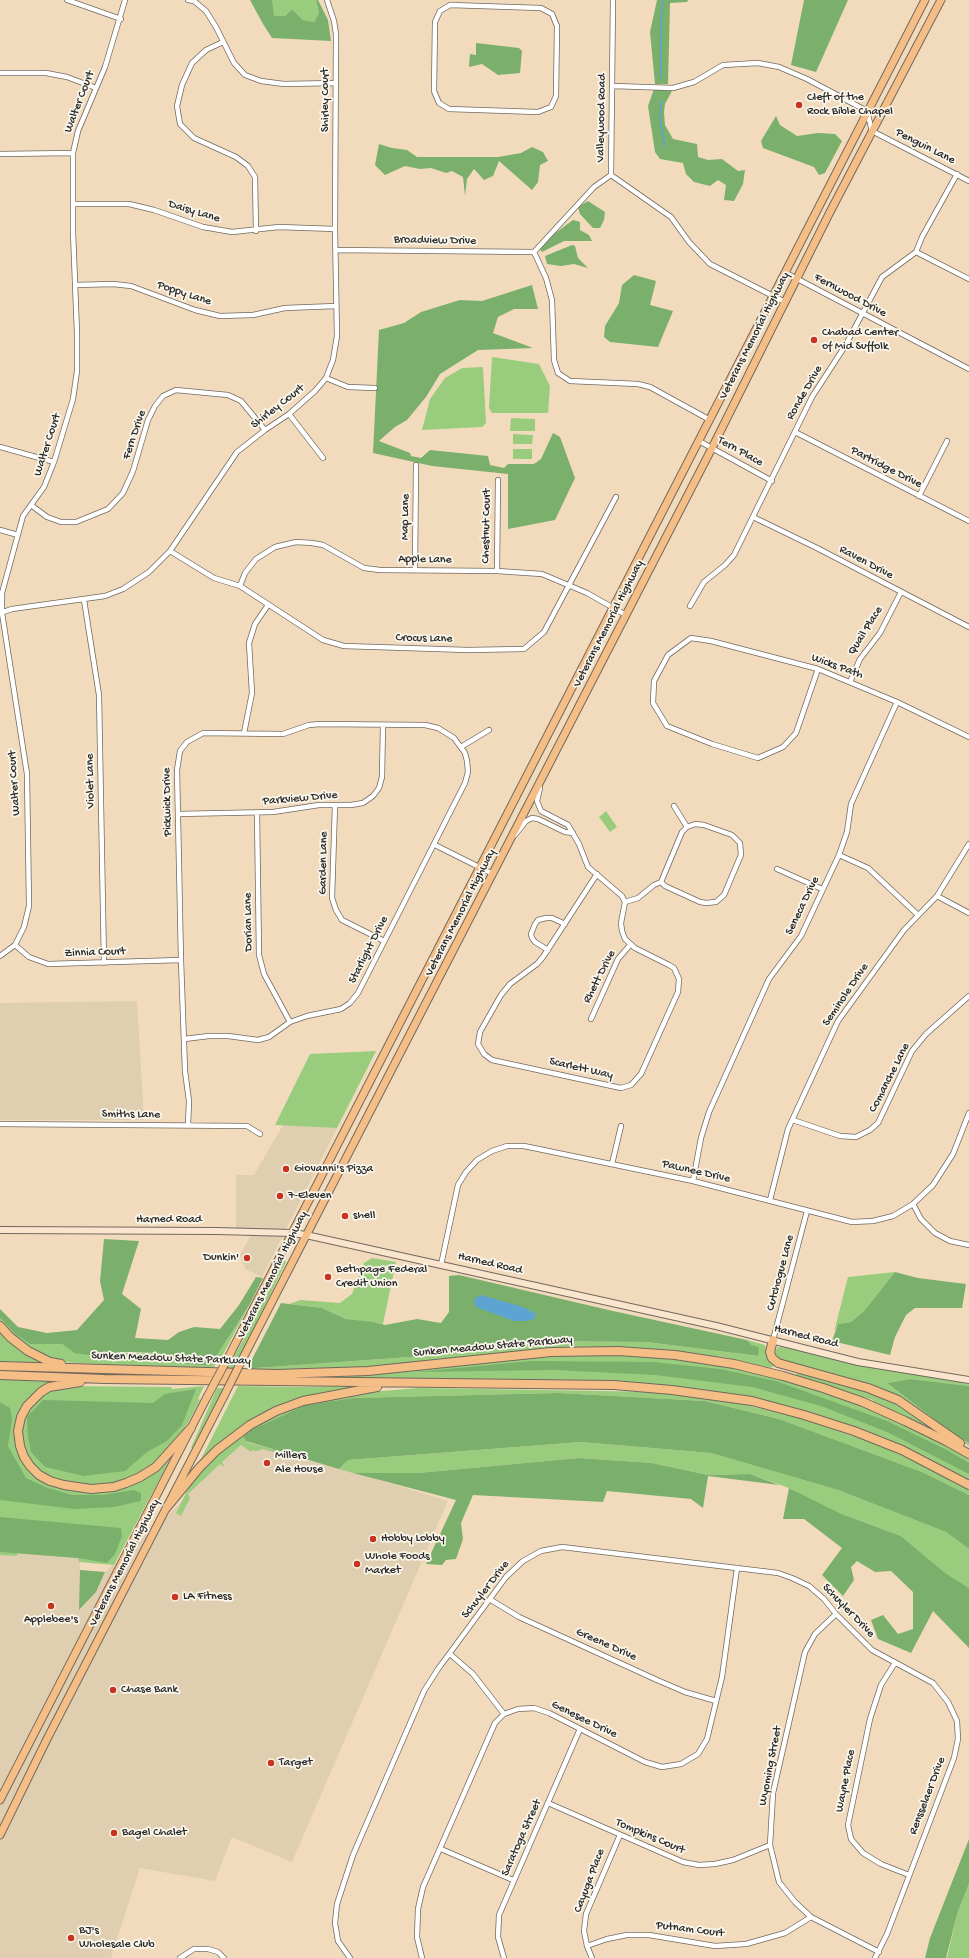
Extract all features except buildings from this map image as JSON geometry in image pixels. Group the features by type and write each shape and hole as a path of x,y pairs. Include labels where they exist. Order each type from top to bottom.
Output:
{"highway":[{"path":"0,1326 10,1337 28,1352 50,1362 75,1368"},
{"path":"773,1340 770,1352 772,1358 778,1363 868,1388 898,1400 969,1449"},
{"name":"Sunken Meadow State Parkway","path":"0,1366 276,1374 368,1372 551,1352 618,1351 675,1355 734,1364 823,1388 864,1402 905,1420 969,1454"},
{"name":"Sunken Meadow State Parkway","path":"0,1375 104,1379 614,1385 705,1394 752,1402 804,1415 854,1431 902,1450 969,1485"},
{"path":"104,1379 49,1387 37,1395 27,1406 21,1417 18,1431 20,1446 30,1466 40,1475 58,1483 80,1488 91,1489 114,1487 140,1477 156,1467 191,1428"},
{"path":"167,1507 200,1467 233,1436 263,1418 303,1401 399,1383"}],"main road":[{"name":"Veterans Memorial Highway","path":"0,1800 774,297 925,0"},
{"name":"Veterans Memorial Highway","path":"0,1835 40,1753 222,1398 244,1358 712,448 796,278 941,0"},
{"name":"Harned Road","path":"0,1230 292,1233 306,1235 773,1340 858,1362 969,1380"}],"street":[{"path":"67,0 121,19"},
{"name":"Walter Court","path":"0,956 15,945 24,926 29,906 27,774 1,613 2,593 23,516 44,487 54,462 73,398 76,378 77,332 73,153 78,131 96,88 121,19 125,0"},
{"path":"188,0 194,1 206,11 234,63 245,75 261,81 284,84 336,83"},
{"name":"Shirley Court","path":"1,613 105,596 123,589 149,572 170,551 236,452 289,414 315,391 326,378 333,360 337,336 336,250 334,229 336,83 334,21 327,0"},
{"path":"475,6 476,0"},
{"name":"Valleywood Road","path":"534,252 594,187 611,175 613,0"},
{"path":"450,5 475,6 541,8 552,14 557,26 556,96 551,107 538,112 448,109 439,103 434,91 435,22 440,11 450,5"},
{"path":"223,42 206,50 192,64 182,85 177,106 180,124 194,138 236,157 248,166 255,177 256,231"},
{"path":"613,86 673,88 694,82 723,65 739,63 765,63 779,67 807,79 867,112 872,132"},
{"path":"0,73 46,73 67,77 96,88"},
{"name":"Penguin Lane","path":"872,132 969,181"},
{"path":"0,154 73,153"},
{"path":"956,174 922,237 916,252 969,279"},
{"path":"611,175 648,199 671,217 689,242 710,264 785,302"},
{"name":"Daisy Lane","path":"73,204 129,204 154,210 202,227 232,232 256,231 279,227 334,229"},
{"name":"Broadview Drive","path":"336,250 534,252"},
{"path":"534,252 546,278 552,300 553,354 558,373 570,381 638,384 650,387 710,420"},
{"name":"Ronde Drive","path":"690,606 704,582 725,566 734,555 772,481 794,432 812,397 845,346 882,277 916,252"},
{"name":"Fernwood Drive","path":"786,273 969,369"},
{"name":"Poppy Lane","path":"75,285 112,284 131,286 195,310 220,316 253,315 285,308 336,306"},
{"path":"326,378 348,387 375,388"},
{"name":"Fern Drive","path":"31,506 48,517 62,522 76,522 87,519 108,509 123,493 133,471 148,420 155,406 163,396 176,390 228,395 241,401 265,430"},
{"path":"289,414 323,458"},
{"name":"Partridge Drive","path":"794,432 969,521"},
{"name":"Tern Place","path":"700,441 772,481"},
{"path":"919,496 947,441"},
{"path":"0,447 54,462"},
{"name":"Map Lane","path":"415,570 416,465"},
{"name":"Chestnut Court","path":"497,571 498,480"},
{"name":"Crocus Lane","path":"170,551 214,578 240,586 268,606 323,640 344,646 511,650 524,649 544,632 616,498"},
{"name":"Raven Drive","path":"753,517 817,548 969,627"},
{"path":"0,530 18,535"},
{"name":"Apple Lane","path":"240,586 245,573 256,559 275,547 296,542 312,543 323,545 364,568 380,570 497,571 542,574 570,585 626,615"},
{"name":"Quail Place","path":"850,682 860,659 880,633 901,592"},
{"name":"Violet Lane","path":"84,600 99,694 104,963"},
{"path":"244,733 252,693 249,643 255,624 268,606"},
{"name":"Wicks Path","path":"818,669 796,733 783,747 758,758 712,744 668,726 653,703 654,681 668,656 691,638 711,641 818,669 897,702 969,737"},
{"name":"Seneca Drive","path":"692,1181 701,1138 709,1112 769,979 801,936 839,855 847,832 851,804 897,702"},
{"name":"Pickwick Drive","path":"188,1125 189,1101 185,1071 178,814 178,759 180,751 187,742 203,733 284,734 309,725 320,724 425,725 438,728 454,738 461,747"},
{"name":"Parkview Drive","path":"178,814 257,813 319,805 351,805 363,803 373,796 379,788 382,771 383,725"},
{"path":"461,747 489,730"},
{"name":"Starlight Drive","path":"184,1039 210,1036 228,1036 258,1040 269,1037 290,1022 307,1016 341,1009 350,1003 358,993 435,845 465,783 468,772 467,761 461,747"},
{"path":"542,778 537,801 538,807 545,813 568,825 579,844 584,860 596,874 619,892 625,902 621,923 622,931 630,945"},
{"name":"Garden Lane","path":"335,805 332,898 336,910 342,920 384,941"},
{"path":"674,806 687,827"},
{"name":"Dorian Lane","path":"257,813 259,955 264,974 290,1022"},
{"path":"506,847 526,821 532,818 538,819 565,832 573,833"},
{"path":"625,902 638,898 654,885 661,882 682,832 687,827 695,824 704,825 732,835 740,843 741,855 724,895 716,902 706,903 664,886 661,882"},
{"name":"Seminole Drive","path":"770,1200 784,1143 838,1021 886,954 918,915 937,896 969,844"},
{"path":"435,845 493,874"},
{"path":"839,855 868,868 918,915"},
{"path":"777,869 822,890"},
{"name":"Scarlett Way","path":"596,874 548,950 537,964 510,984 500,995 480,1032 478,1044 481,1050 488,1057 498,1061 621,1088 631,1085 641,1074 680,984 677,973 669,965 630,945"},
{"path":"937,896 969,913"},
{"path":"548,950 535,942 532,938 531,934 535,924 538,920 552,918 565,924"},
{"name":"Zinnia Court","path":"15,945 29,957 48,964 182,960"},
{"name":"Rhett Drive","path":"591,1019 618,959 630,945"},
{"name":"Comanche Lane","path":"793,1120 840,1136 856,1137 870,1130 878,1123 912,1051 926,1034 969,996"},
{"name":"Pawnee Drive","path":"441,1265 458,1186 466,1172 477,1160 492,1151 507,1146 524,1146 692,1181 852,1222 873,1221 893,1216 913,1204 933,1185 943,1172 953,1154 969,1114"},
{"name":"Smiths Lane","path":"0,1124 247,1126 260,1134"},
{"path":"612,1164 621,1126"},
{"path":"913,1204 921,1218 935,1232 950,1241 969,1245"},
{"name":"Cutchogue Lane","path":"773,1340 807,1211"},
{"name":"Schuyler Drive","path":"350,1958 338,1941 335,1923 337,1904 345,1876 388,1772 424,1691 438,1669 491,1600 506,1577 523,1561 541,1552 562,1547 778,1573 803,1583 824,1599 836,1614 872,1650 894,1663"},
{"name":"Genesee Drive","path":"504,1714 518,1709 534,1708 549,1712 645,1762 662,1767 681,1764 698,1754 707,1739 722,1677 737,1568"},
{"name":"Greene Drive","path":"491,1600 525,1620 657,1680 685,1692 716,1701"},
{"name":"Wyoming Street","path":"836,1614 815,1634 806,1652 773,1793 770,1845 779,1882 795,1902 811,1917 879,1952"},
{"path":"422,1958 417,1937 418,1909 423,1887 441,1849 495,1723 504,1714 472,1674 450,1654"},
{"name":"Rensselaer Drive","path":"875,1958 879,1952 954,1758 958,1739 957,1721 948,1702 933,1682 894,1663"},
{"name":"Wayne Place","path":"894,1663 881,1685 870,1719 848,1825 851,1839 863,1853 881,1864 909,1875"},
{"name":"Saratoga Street","path":"504,1958 498,1937 497,1927 499,1915 580,1729"},
{"name":"Tompkins Court","path":"548,1803 683,1862 699,1865 715,1864 733,1860 770,1845"},
{"name":"Cayuga Place","path":"592,1958 587,1946 584,1931 586,1914 620,1835"},
{"path":"441,1849 513,1880"},
{"name":"Putnam Court","path":"587,1946 607,1939 627,1935 649,1935 715,1946 746,1944 785,1933 811,1917"},
{"path":"180,1958 194,1949 208,1949 218,1952 224,1958"}],"shaded area":[{"path":"137,1001 144,1120 0,1120 0,1003"},
{"path":"283,1125 337,1128 262,1277 245,1269 240,1255 252,1233 236,1233 236,1175 254,1175"},
{"path":"242,1438 448,1501 292,1862 232,1837 215,1881 140,1868 111,1958 0,1958 0,1547 80,1553 80,1610 96,1592 105,1572 176,1507"}],"green space":[{"path":"250,0 272,0 274,16 285,16 292,9 303,20 314,22 319,13 316,0 318,0 328,20 331,41 272,38"},
{"path":"272,0 316,0 319,13 314,22 303,20 292,9 285,16 273,16"},
{"path":"657,0 688,0 687,2 670,3 668,84 655,84 650,32"},
{"path":"804,0 848,0 816,72 791,65"},
{"path":"476,43 519,48 522,51 520,73 498,75 482,64 469,67 470,54 476,55"},
{"path":"654,89 672,91 665,104 664,112 665,125 673,139 697,144 698,157 708,160 722,159 738,171 745,170 743,184 734,201 724,200 726,185 718,180 710,186 694,182 686,174 683,163 660,159 655,152 648,106"},
{"path":"776,116 780,125 797,136 818,133 835,134 842,141 825,173 819,175 814,167 763,148 761,141"},
{"path":"379,144 407,150 417,157 498,157 521,153 532,147 543,152 548,161 540,165 538,182 532,190 499,161 493,176 484,180 474,169 467,179 465,196 463,177 452,171 446,173 431,168 420,169 405,166 385,175 375,165"},
{"path":"588,201 605,212 604,220 600,228 593,228 580,214 578,207"},
{"path":"573,220 580,222 580,230 589,235 592,241 564,241 542,252 540,249 554,234"},
{"path":"572,245 575,246 578,258 588,268 574,264 561,266 547,264 545,256"},
{"path":"634,275 656,281 650,305 673,311 658,347 610,342 604,337 605,326 619,303 622,285"},
{"path":"532,285 538,309 514,309 498,317 493,333 533,348 478,350 440,374 426,397 407,420 395,427 379,441 410,453 411,456 421,458 430,450 488,456 490,465 504,468 508,464 534,464 541,459 553,433 560,437 575,478 555,520 508,529 508,474 432,466 373,453 379,330 404,323 421,312 460,300 482,301"},
{"path":"492,357 539,364 550,386 548,413 492,413 489,408"},
{"path":"483,367 486,423 482,427 422,430 430,399 445,378 462,368"},
{"path":"511,418 535,419 535,431 510,431"},
{"path":"513,434 533,435 532,444 513,444"},
{"path":"513,449 532,449 532,459 513,459"},
{"path":"606,811 617,827 610,832 599,817"},
{"path":"376,1051 337,1128 275,1125 310,1054"},
{"path":"104,1239 139,1241 122,1294 141,1309 135,1338 168,1340 179,1332 194,1327 220,1329 239,1305 256,1277 263,1278 250,1304 210,1366 178,1363 159,1353 128,1352 88,1355 74,1353 62,1344 30,1344 15,1334 0,1318 0,1309 18,1327 47,1333 77,1330 104,1300 100,1281"},
{"path":"372,1258 396,1262 383,1324 346,1319 322,1308 289,1304 301,1300 340,1303 352,1294 364,1263"},
{"path":"284,1260 286,1262 234,1370 226,1370 249,1330"},
{"path":"895,1272 864,1311 851,1322 838,1324 834,1332 848,1277"},
{"path":"895,1272 918,1278 966,1284 962,1308 915,1308 906,1315 895,1337 890,1355 832,1341 838,1324 851,1322 864,1311"},
{"path":"459,1275 613,1311 747,1340 751,1345 759,1347 758,1356 646,1342 532,1341 452,1354 256,1368 246,1371 281,1303 322,1308 346,1319 385,1325 417,1319 441,1323 449,1312 449,1276"},
{"path":"250,1304 212,1372 62,1362 42,1355 25,1346 0,1322 0,1318 15,1334 30,1344 62,1344 74,1353 159,1353 178,1363 210,1366"},
{"path":"0,1328 49,1364 0,1363"},
{"path":"747,1340 765,1345 767,1356 774,1365 771,1368 724,1357 631,1348 584,1347 538,1349 337,1370 246,1371 256,1368 452,1354 532,1341 646,1342 757,1356"},
{"path":"778,1347 864,1365 969,1384 969,1386 911,1379 887,1383 952,1433 969,1443 969,1446 949,1434 907,1402 780,1361 774,1353"},
{"path":"545,1356 635,1356 688,1361 741,1370 794,1383 845,1399 899,1421 969,1458 969,1481 927,1458 877,1437 825,1418 767,1401 705,1390 650,1384 577,1380 318,1379 318,1377 414,1370"},
{"path":"531,1361 653,1362 720,1369 776,1381 887,1421 947,1450 969,1463 969,1474 887,1432 821,1406 752,1387 655,1375 555,1370 416,1372"},
{"path":"797,1373 884,1397 904,1407 935,1430 873,1403 873,1400 796,1375"},
{"path":"0,1378 64,1382 54,1383 18,1419 25,1465 69,1489 84,1492 100,1492 135,1483 152,1475 172,1456 114,1565 79,1562 78,1558 17,1553 17,1556 0,1555"},
{"path":"911,1379 969,1386 969,1443 952,1433 887,1383"},
{"path":"69,1386 171,1387 172,1389 204,1386 198,1399 200,1400 189,1421 177,1441 165,1454 143,1473 119,1483 97,1486 75,1485 52,1478 36,1469 28,1457 22,1442 22,1428 25,1413 35,1399 50,1389"},
{"path":"238,1386 363,1386 304,1397 250,1421 200,1461"},
{"path":"217,1388 224,1388 193,1448 191,1448"},
{"path":"419,1388 661,1392 726,1400 799,1418 889,1448 913,1459 969,1490 969,1495 922,1472 779,1419 705,1401 559,1393 353,1398 306,1405 246,1442 283,1452 274,1452 262,1449 257,1451 252,1450 251,1452 241,1445 222,1462 225,1467 220,1464 188,1494 190,1498 181,1516 176,1513 190,1485 214,1456 254,1425 282,1411 307,1402 357,1393"},
{"path":"196,1389 182,1425 167,1441 147,1452 125,1471 84,1476 45,1467 31,1452 28,1437 27,1417 43,1400 153,1403 165,1394"},
{"path":"559,1393 705,1401 779,1419 922,1472 969,1495 969,1549 946,1532 838,1490 711,1453 581,1442 348,1460 339,1469 246,1441 244,1437 245,1433 306,1405 353,1398"},
{"path":"0,1402 10,1408 12,1419 8,1446 26,1478 48,1488 72,1495 103,1495 134,1490 141,1493 141,1501 114,1507 75,1509 0,1500"},
{"path":"581,1442 711,1453 838,1490 946,1532 969,1549 969,1588 944,1572 901,1536 842,1514 789,1488 750,1474 708,1475 652,1463 579,1458 418,1473 353,1473 339,1469 348,1460"},
{"path":"579,1458 652,1463 708,1475 750,1474 779,1485 708,1476 703,1508 691,1499 607,1491 603,1502 473,1495 461,1523 463,1539 456,1559 446,1560 442,1565 426,1564 456,1500 353,1473 418,1473"},
{"path":"789,1488 842,1514 901,1536 944,1572 969,1588 969,1648 933,1611 911,1653 878,1639 871,1620 883,1615 898,1634 913,1629 913,1592 891,1571 875,1572 857,1561 851,1567 854,1580 843,1596 822,1575 842,1548 804,1519 783,1519"},
{"path":"0,1517 121,1528 122,1536 115,1554 107,1563 78,1558 0,1552"},
{"path":"80,1570 105,1572 96,1592 79,1610"},
{"path":"969,1839 969,1884 958,1911 946,1958 925,1958 930,1938"},
{"path":"969,1884 969,1958 947,1958 958,1911"}],"water":[{"path":"481,1295 523,1307 536,1314 534,1319 514,1321 476,1307 474,1302 475,1298"}],"waterway":[{"path":"661,78 661,16 663,0"},
{"path":"661,101 660,118 665,147"}],"place":[{"name":"Cleft of the Rock Bible Chapel","path":"799,105"},
{"name":"Chabad Center of Mid Suffolk","path":"814,340"},
{"name":"Giovanni's Pizza","path":"286,1169"},
{"name":"7-Eleven","path":"280,1196"},
{"name":"shell","path":"345,1216"},
{"name":"Dunkin'","path":"247,1258"},
{"name":"Bethpage Federal Credit Union","path":"328,1277"},
{"name":"Millers Ale House","path":"267,1463"},
{"name":"Hobby Lobby","path":"373,1539"},
{"name":"Whole Foods Market","path":"357,1564"},
{"name":"LA Fitness","path":"175,1597"},
{"name":"Applebee's","path":"51,1606"},
{"name":"Chase Bank","path":"113,1690"},
{"name":"Target","path":"271,1763"},
{"name":"Bagel Chalet","path":"114,1833"},
{"name":"BJ's Wholesale Club","path":"71,1938"}]}
